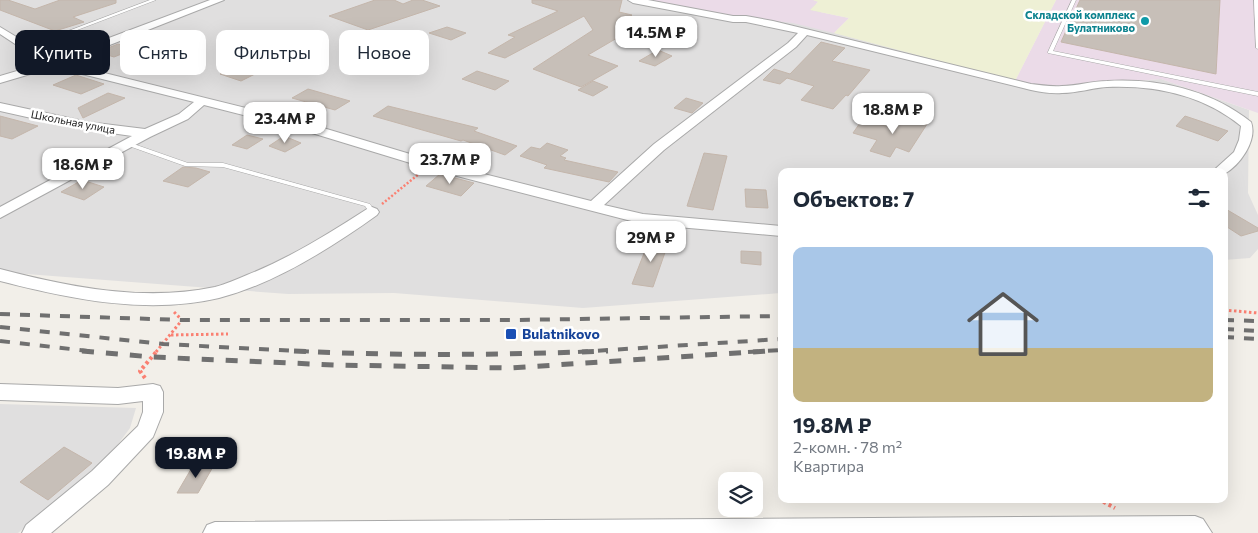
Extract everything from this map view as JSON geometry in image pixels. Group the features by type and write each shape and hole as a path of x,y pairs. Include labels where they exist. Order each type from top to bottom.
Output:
{"street":[{"path":"110,40 219,0"},
{"path":"633,0 806,31 1031,87 1055,90 1106,84 1133,84 1181,92 1236,114 1247,125 1246,142 1236,161 1225,168"},
{"path":"0,30 15,39"},
{"path":"594,206 659,146 792,45 806,31"},
{"path":"0,80 15,75"},
{"path":"102,75 306,128 430,165 644,219 754,230 778,230"},
{"name":"Школьная улица","path":"0,213 146,133 186,115 198,107 201,101"},
{"name":"Школьная улица","path":"0,107 56,120 127,132 146,133"},
{"path":"0,274 30,283 94,294 177,299 218,292 286,266 330,242 372,212"},
{"path":"0,392 118,396 153,392 153,412 146,431 100,478 37,533"},
{"path":"216,533 1195,527 1200,533"}],"lane":[{"path":"74,30 154,0"},
{"path":"1074,0 1050,52 1258,94"},
{"path":"1256,0 1258,48"},
{"path":"128,144 187,165 223,165 368,205 372,212"}],"path":[{"path":"372,212 430,165"},
{"path":"140,371 182,320 174,312 182,305 177,299"},
{"path":"1228,310 1258,314"},
{"path":"171,335 228,334"}],"shaded area":[{"name":"Bulatnikovo","path":"0,0 813,0 835,33 1046,88 1161,79 1249,110 1248,193 1258,215 1258,249 1250,258 1228,260 1228,168 778,168 778,293 583,308 394,293 288,294 0,272"},
{"path":"641,0 813,0 819,1 810,10 849,18 834,33 793,23 724,15"},
{"path":"1056,0 1258,0 1258,113 1161,79 1046,88 1015,81"},
{"path":"0,404 136,408 130,428 110,455 18,533 0,533"}],"green space":[{"path":"813,0 1056,0 1015,81 834,33 849,18 810,10 818,2"}],"building":[{"path":"0,0 8,0 35,9 60,0 116,0 116,3 73,17 84,22 58,30 52,30 0,10"},
{"path":"375,0 394,0 403,4 413,0 422,0 440,6 368,30 329,16"},
{"path":"532,0 622,0 619,12 632,15 627,18 664,28 672,26 691,30 672,44 629,31 588,55 618,66 581,87 533,69 593,30 584,16 505,58 488,53 515,37 508,35 558,11 532,3"},
{"name":"Складской комплекс Булатниково","path":"1080,0 1220,0 1216,74 1061,42"},
{"path":"447,27 466,33 451,40 429,33"},
{"path":"821,42 845,48 832,61 870,70 848,96 846,95 833,109 801,100 814,86 787,78 780,84 763,80 774,69 790,74"},
{"path":"120,45 120,55 114,57 110,56 110,47"},
{"path":"658,50 672,56 655,66 639,61"},
{"path":"477,71 509,81 495,90 462,79"},
{"path":"76,75 104,84 81,94 53,85"},
{"path":"223,75 253,75 241,81"},
{"path":"593,81 608,87 593,96 578,90"},
{"path":"308,89 350,101 335,110 292,98"},
{"path":"108,93 125,98 83,118 78,108"},
{"path":"686,98 703,103 692,113 674,108"},
{"path":"388,106 478,128 474,131 517,146 505,155 463,140 373,116"},
{"path":"0,116 38,126 12,139 0,136"},
{"path":"912,116 929,121 909,152 896,147 890,157 870,151 877,140 853,133 862,120 889,127 895,120 907,123"},
{"path":"1185,116 1228,131 1218,141 1176,126"},
{"path":"247,135 263,139 247,149 232,145"},
{"path":"284,136 301,143 285,152 269,146"},
{"path":"547,143 568,150 560,156 566,158 564,160 618,172 609,182 544,168 547,165 520,156 531,147 540,149"},
{"path":"704,153 727,156 713,210 687,206"},
{"path":"183,167 210,172 188,187 163,181"},
{"path":"440,174 474,183 461,196 426,186"},
{"path":"82,180 104,187 84,200 61,192"},
{"path":"745,189 766,190 768,208 746,207"},
{"path":"1228,210 1258,228 1258,231 1241,236 1228,228"},
{"path":"650,238 669,241 653,287 632,284"},
{"path":"741,251 761,252 761,265 741,263"},
{"path":"64,447 92,463 48,500 20,482"},
{"path":"194,464 214,465 198,493 177,493"}],"railway":[{"path":"0,314 182,320 512,320 778,316"},
{"path":"1228,320 1258,321"},
{"path":"0,327 163,344 308,352"},
{"path":"1228,329 1258,331"},
{"path":"1228,337 1258,339"},
{"path":"584,352 778,339"},
{"path":"0,341 97,352"},
{"path":"748,352 778,350"},
{"path":"82,351 152,357 335,365 510,368 767,351"},
{"path":"294,351 308,352"},
{"path":"584,352 608,351"},
{"path":"308,352 373,354 584,352"},
{"path":"308,352 317,352"},
{"path":"578,352 584,352"}],"place":[{"name":"Складской комплекс Булатниково","path":"1145,21"},
{"name":"Bulatnikovo","path":"511,334"}]}
